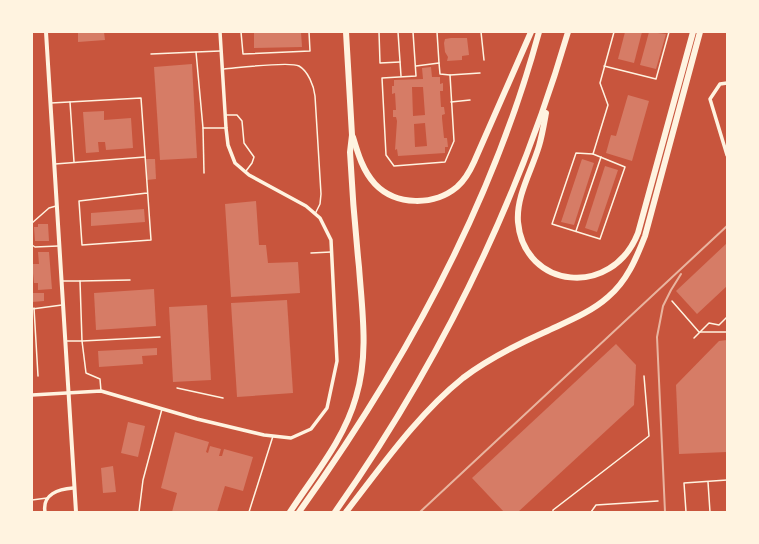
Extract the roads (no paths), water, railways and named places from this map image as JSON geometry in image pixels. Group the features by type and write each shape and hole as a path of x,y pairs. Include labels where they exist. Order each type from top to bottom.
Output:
{"highway":[{"path":"290,512 330,454 343,430 356,397 361,380 363,363 364,330 350,152 352,135 346,32"},
{"path":"352,135 361,162 368,175 376,185 386,192 399,198 414,201 425,201 446,194 457,187 467,176 531,32"},
{"path":"299,512 365,416 431,302 487,179 525,79 539,32"},
{"path":"335,512 410,399 456,316 512,195 551,91 568,32"},
{"path":"551,91 540,146 522,195 518,222 520,234 524,245 539,264 551,271 569,278 590,278 601,275 620,263 634,244 693,32"},
{"path":"346,512 428,412 464,378 497,356 577,318 608,297 621,283 638,254 656,196 700,32"}],"street":[{"path":"46,32 64,305 73,488 76,512"},
{"path":"32,395 101,391 162,409 273,436 291,438 311,429 327,408 337,361 331,240 320,218 306,206 245,172 235,163 228,145 226,128 220,32"},
{"path":"727,83 720,84 710,99 727,155"},
{"path":"45,512 47,498 54,492 62,489 73,488"}],"lane":[{"path":"241,32 243,54 310,51 309,32"},
{"path":"379,32 380,63 400,62"},
{"path":"398,32 401,77"},
{"path":"413,32 416,76 382,78 386,155 394,166 445,162 454,141 450,75"},
{"path":"437,32 440,74 450,75 480,73"},
{"path":"481,32 484,60"},
{"path":"593,154 608,105 600,83 614,32"},
{"path":"604,66 656,79 668,32"},
{"path":"151,54 221,51"},
{"path":"196,52 203,128 204,173"},
{"path":"416,66 439,63"},
{"path":"222,69 294,64 305,71 315,91 316,103 321,194 320,204 315,214"},
{"path":"51,104 141,98 148,193 151,240 82,245 79,201 148,193"},
{"path":"452,102 470,100"},
{"path":"70,102 74,162"},
{"path":"225,115 237,115 242,121 244,143 254,157 252,164 245,172"},
{"path":"203,128 226,128"},
{"path":"576,153 593,154 625,167 600,239 552,224 576,153"},
{"path":"576,232 601,157"},
{"path":"55,164 145,158"},
{"path":"32,223 49,208 58,205"},
{"path":"32,245 35,247 60,246"},
{"path":"311,253 332,252"},
{"path":"62,281 130,280"},
{"path":"80,281 82,341 86,373 100,379 101,391"},
{"path":"672,301 699,332 727,332"},
{"path":"38,376 33,309 64,305"},
{"path":"694,338 710,323 719,325 727,317"},
{"path":"66,341 160,337"},
{"path":"553,512 553,510 649,436 644,376"},
{"path":"177,388 223,398"},
{"path":"139,512 143,480 162,409"},
{"path":"249,512 273,436"},
{"path":"686,512 684,483 727,480"},
{"path":"708,482 710,512"},
{"path":"32,500 47,498"},
{"path":"591,512 596,505 658,501"}],"railway":[{"path":"420,512 727,226"},
{"path":"665,512 657,337 663,306 681,274"}]}
